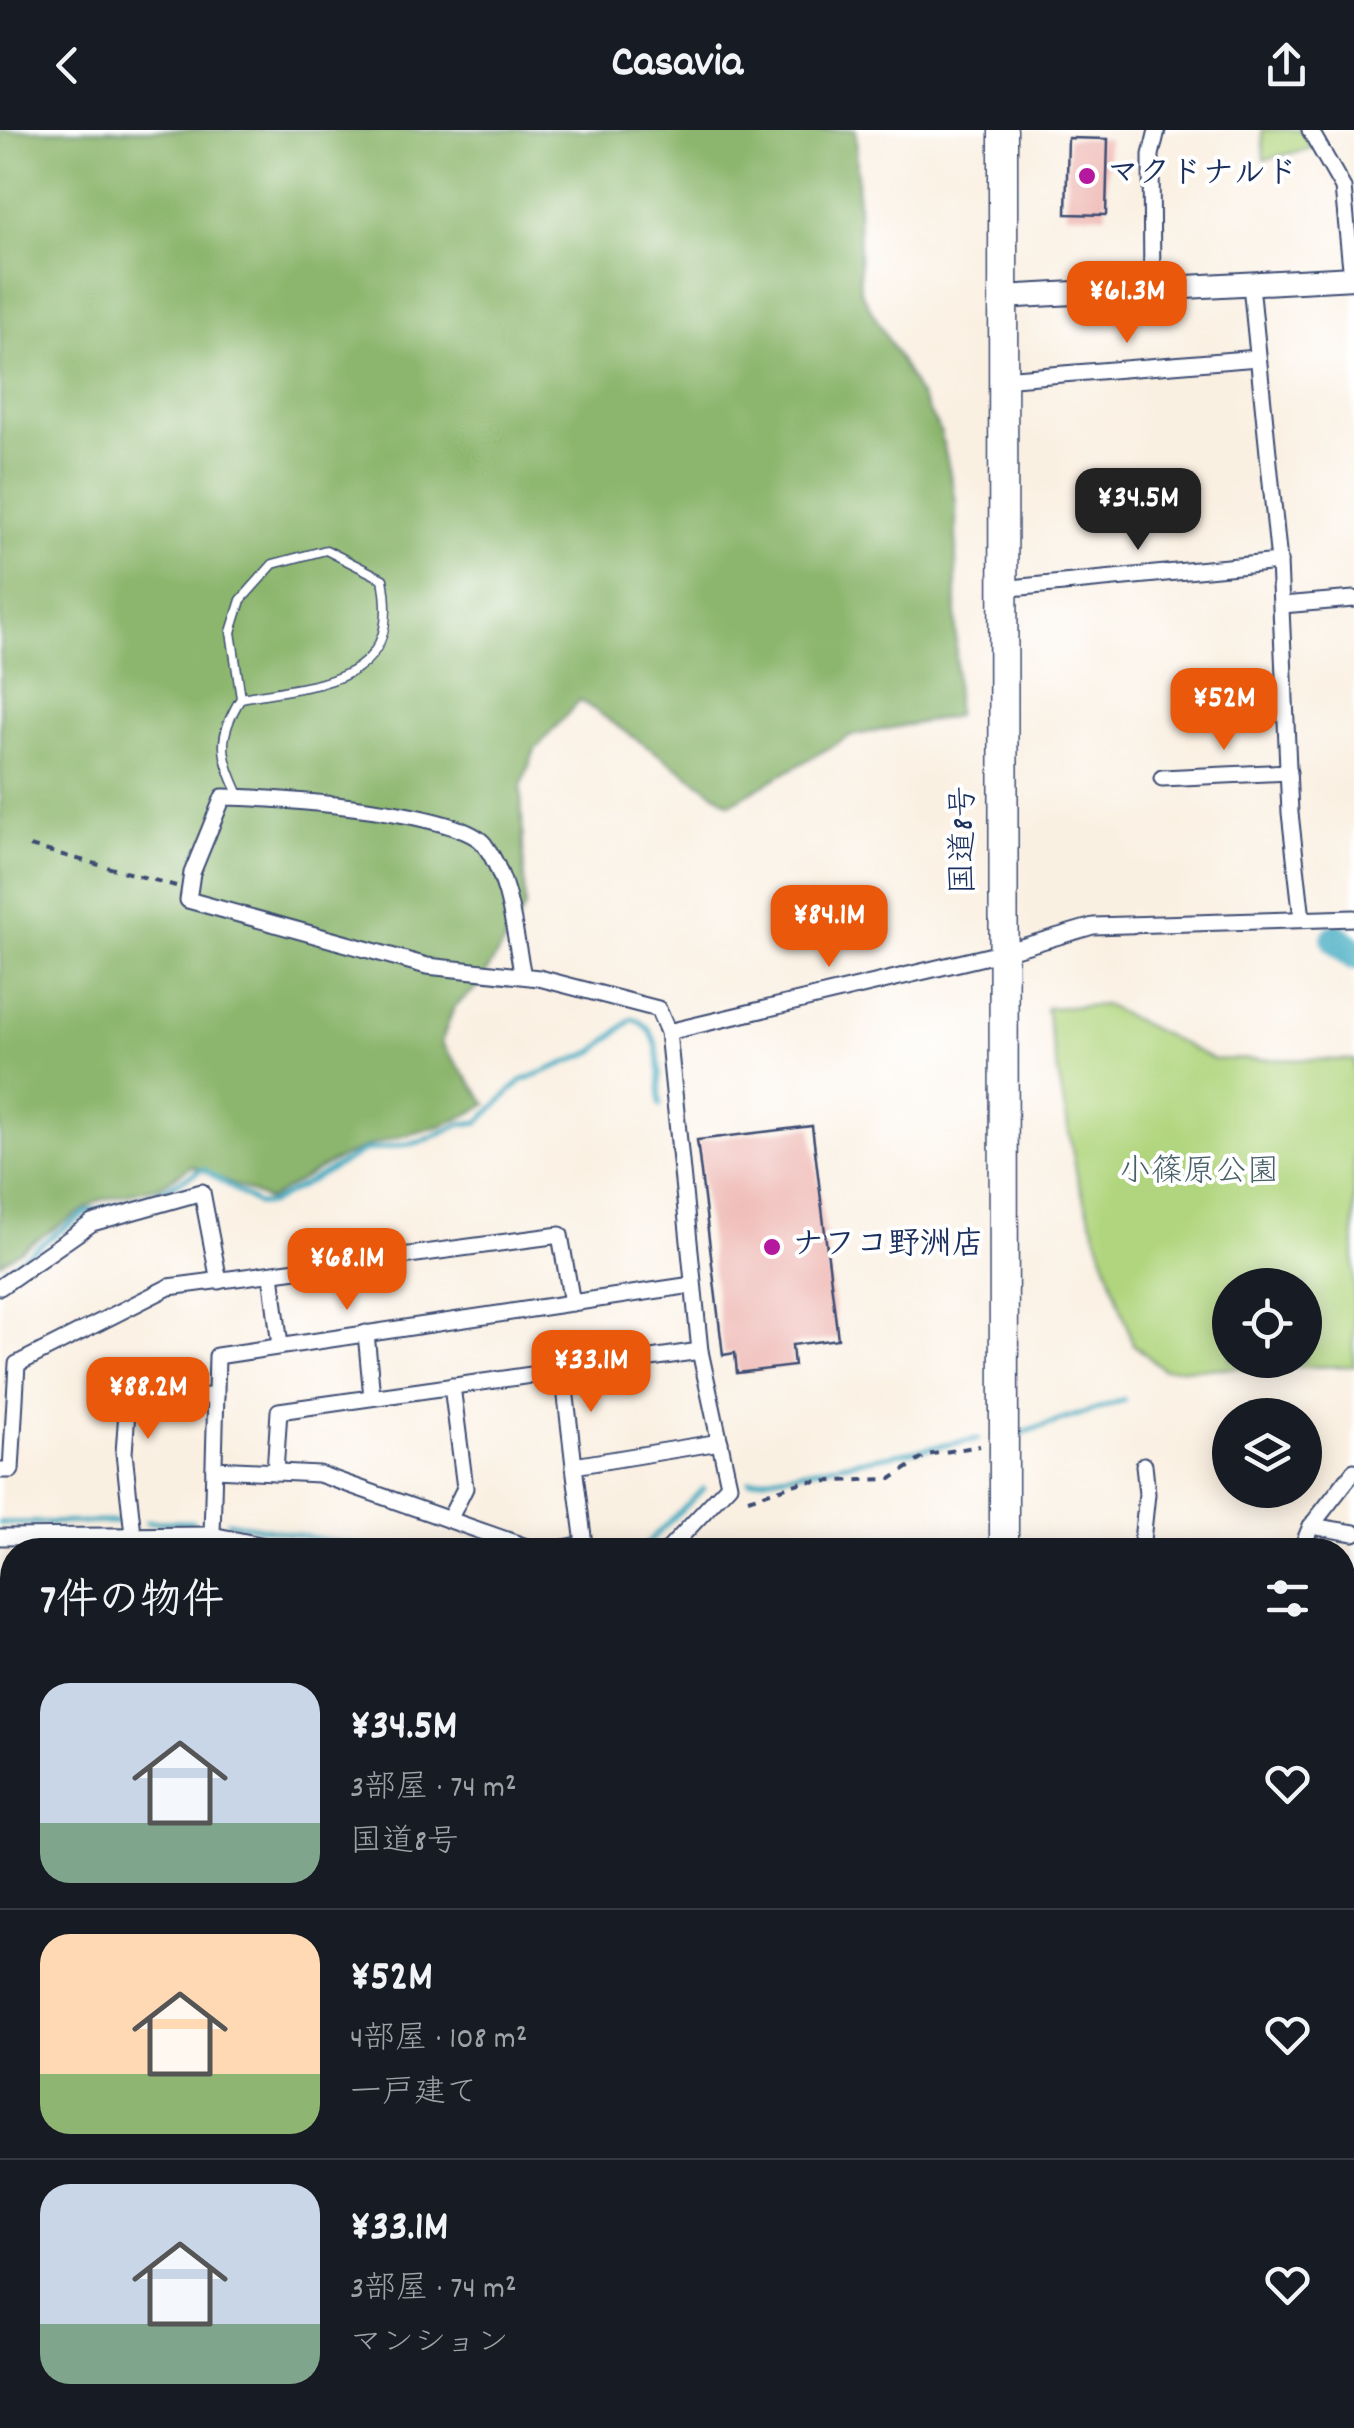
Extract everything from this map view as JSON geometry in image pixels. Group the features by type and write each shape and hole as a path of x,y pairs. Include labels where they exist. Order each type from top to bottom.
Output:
{"highway":[{"name":"国道8号","path":"1002,130 1004,1538"}],"main road":[{"path":"1002,297 1353,278"}],"street":[{"path":"1152,290 1152,156 1157,130"},
{"path":"1310,130 1342,188 1353,278"},
{"path":"1251,285 1279,562 1288,772 1302,919"},
{"path":"1000,379 1258,358"},
{"path":"1001,589 1279,562"},
{"path":"1282,606 1354,598"},
{"path":"1162,778 1288,772"},
{"path":"523,976 500,870 482,840 438,819 223,797 192,873 188,900 427,966 523,976 658,1009 668,1032 700,1351 729,1486 679,1538"},
{"path":"668,1032 1001,953 1093,926 1354,918"},
{"path":"0,1287 92,1223 202,1192 218,1281"},
{"path":"0,1470 10,1470 17,1364 169,1288 560,1236 572,1303"},
{"path":"270,1274 280,1346"},
{"path":"212,1535 217,1356 692,1285"},
{"path":"366,1333 372,1398"},
{"path":"276,1472 279,1410 700,1351"},
{"path":"563,1370 583,1538"},
{"path":"449,1520 465,1488 452,1386"},
{"path":"133,1534 124,1453 128,1397 216,1396"},
{"path":"574,1466 720,1442"},
{"path":"1143,1538 1147,1494 1144,1465"},
{"path":"214,1469 319,1474 501,1538"},
{"path":"1306,1538 1310,1526 1354,1471"},
{"path":"1310,1526 1354,1534"},
{"path":"62,1538 133,1534 226,1538"}],"lane":[{"path":"240,797 224,762 224,728 241,698 232,632 241,600 273,564 326,550 383,578 390,613 375,654 342,680 241,698"}],"path":[{"path":"30,846 190,890"},
{"path":"748,1499 803,1482 891,1478 928,1455 990,1444"}],"green space":[{"path":"0,130 856,130 860,290 941,433 956,501 956,716 850,736 730,804 580,700 535,750 521,787 525,908 478,987 454,1007 441,1043 487,1104 440,1126 351,1153 268,1200 192,1166 159,1187 98,1201 0,1263"},
{"path":"1262,130 1302,130 1312,148 1264,160"},
{"name":"小篠原公園","path":"1105,1005 1213,1059 1354,1060 1354,1366 1322,1367 1322,1268 1212,1268 1212,1368 1163,1369 1133,1344 1078,1181 1046,1008"}],"building":[{"name":"マクドナルド","path":"1068,138 1108,139 1106,215 1066,214"},
{"path":"812,1126 838,1339 792,1345 794,1366 737,1373 735,1353 723,1355 697,1140"}],"waterway":[{"path":"1337,939 1354,954"},
{"path":"0,1273 87,1212 150,1197 203,1169 257,1204 269,1204 364,1151 421,1142 461,1124 479,1122 521,1081 595,1051 632,1019 643,1024 655,1042 660,1105"},
{"path":"1022,1433 1124,1400"},
{"path":"749,1481 978,1439"},
{"path":"652,1538 703,1489"},
{"path":"0,1523 117,1522"},
{"path":"147,1522 193,1522"},
{"path":"228,1522 314,1538"}],"place":[{"name":"マクドナルド","path":"1087,176"},
{"name":"ナフコ野洲店","path":"772,1247"}]}
